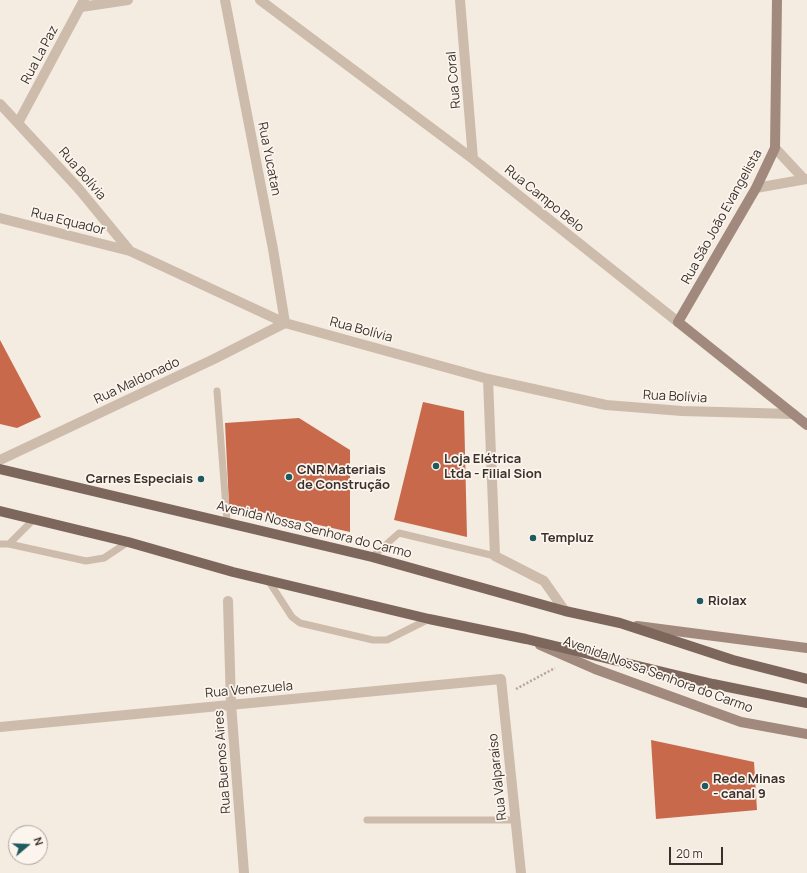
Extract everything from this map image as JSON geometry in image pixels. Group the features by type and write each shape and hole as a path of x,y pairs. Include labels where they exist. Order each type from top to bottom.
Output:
{"main road":[{"name":"Avenida Nossa Senhora do Carmo","path":"0,469 227,521 372,557 565,611 620,623 733,660 807,679"},
{"name":"Avenida Nossa Senhora do Carmo","path":"0,512 128,542 268,580 430,619 526,639 713,684 807,703"}],"street":[{"path":"82,3 128,0"},
{"name":"Rua Yucatan","path":"225,0 273,249 285,323"},
{"name":"Rua Campo Belo","path":"260,0 473,159 807,425"},
{"name":"Rua Coral","path":"460,0 473,159"},
{"name":"Rua São João Evangelista","path":"678,322 756,188 775,148 777,0"},
{"name":"Rua La Paz","path":"18,123 82,3"},
{"name":"Rua Bolívia","path":"0,104 78,188 130,251 285,323 488,378 606,405 682,411 793,414"},
{"path":"775,148 806,179"},
{"path":"756,188 806,179"},
{"name":"Rua Equador","path":"0,218 130,251"},
{"name":"Rua Maldonado","path":"0,460 214,359 285,323"},
{"path":"488,378 495,556 544,581 565,611"},
{"name":"Rua Buenos Aires","path":"228,601 231,704 244,873"},
{"name":"Avenida Nossa Senhora do Carmo","path":"620,623 807,648"},
{"name":"Avenida Nossa Senhora do Carmo","path":"526,639 572,659 741,722 807,734"},
{"name":"Rua Venezuela","path":"0,727 500,679"},
{"name":"Rua Valparaíso","path":"500,679 521,873"}],"lane":[{"path":"217,391 227,521"},
{"path":"9,544 34,520"},
{"path":"372,557 399,533 495,556"},
{"path":"0,544 9,544 86,561 104,558 128,542"},
{"path":"268,580 292,617 300,623 373,640 387,640 430,619"},
{"path":"367,820 516,820"}],"path":[{"path":"503,696 572,659"}],"building":[{"path":"0,340 41,417 17,428 0,424"},
{"name":"Loja Elétrica Ltda - Filial Sion","path":"423,402 464,411 467,537 394,520"},
{"name":"CNR Materiais de Construção","path":"299,418 350,450 350,532 229,505 225,423"},
{"name":"Rede Minas - canal 9","path":"651,740 754,762 757,810 656,819"}],"place":[{"name":"Loja Elétrica Ltda - Filial Sion","path":"436,466"},
{"name":"CNR Materiais de Construção","path":"289,477"},
{"name":"Carnes Especiais","path":"201,479"},
{"name":"Templuz","path":"533,538"},
{"name":"Riolax","path":"700,601"},
{"name":"Rede Minas - canal 9","path":"705,786"}]}
